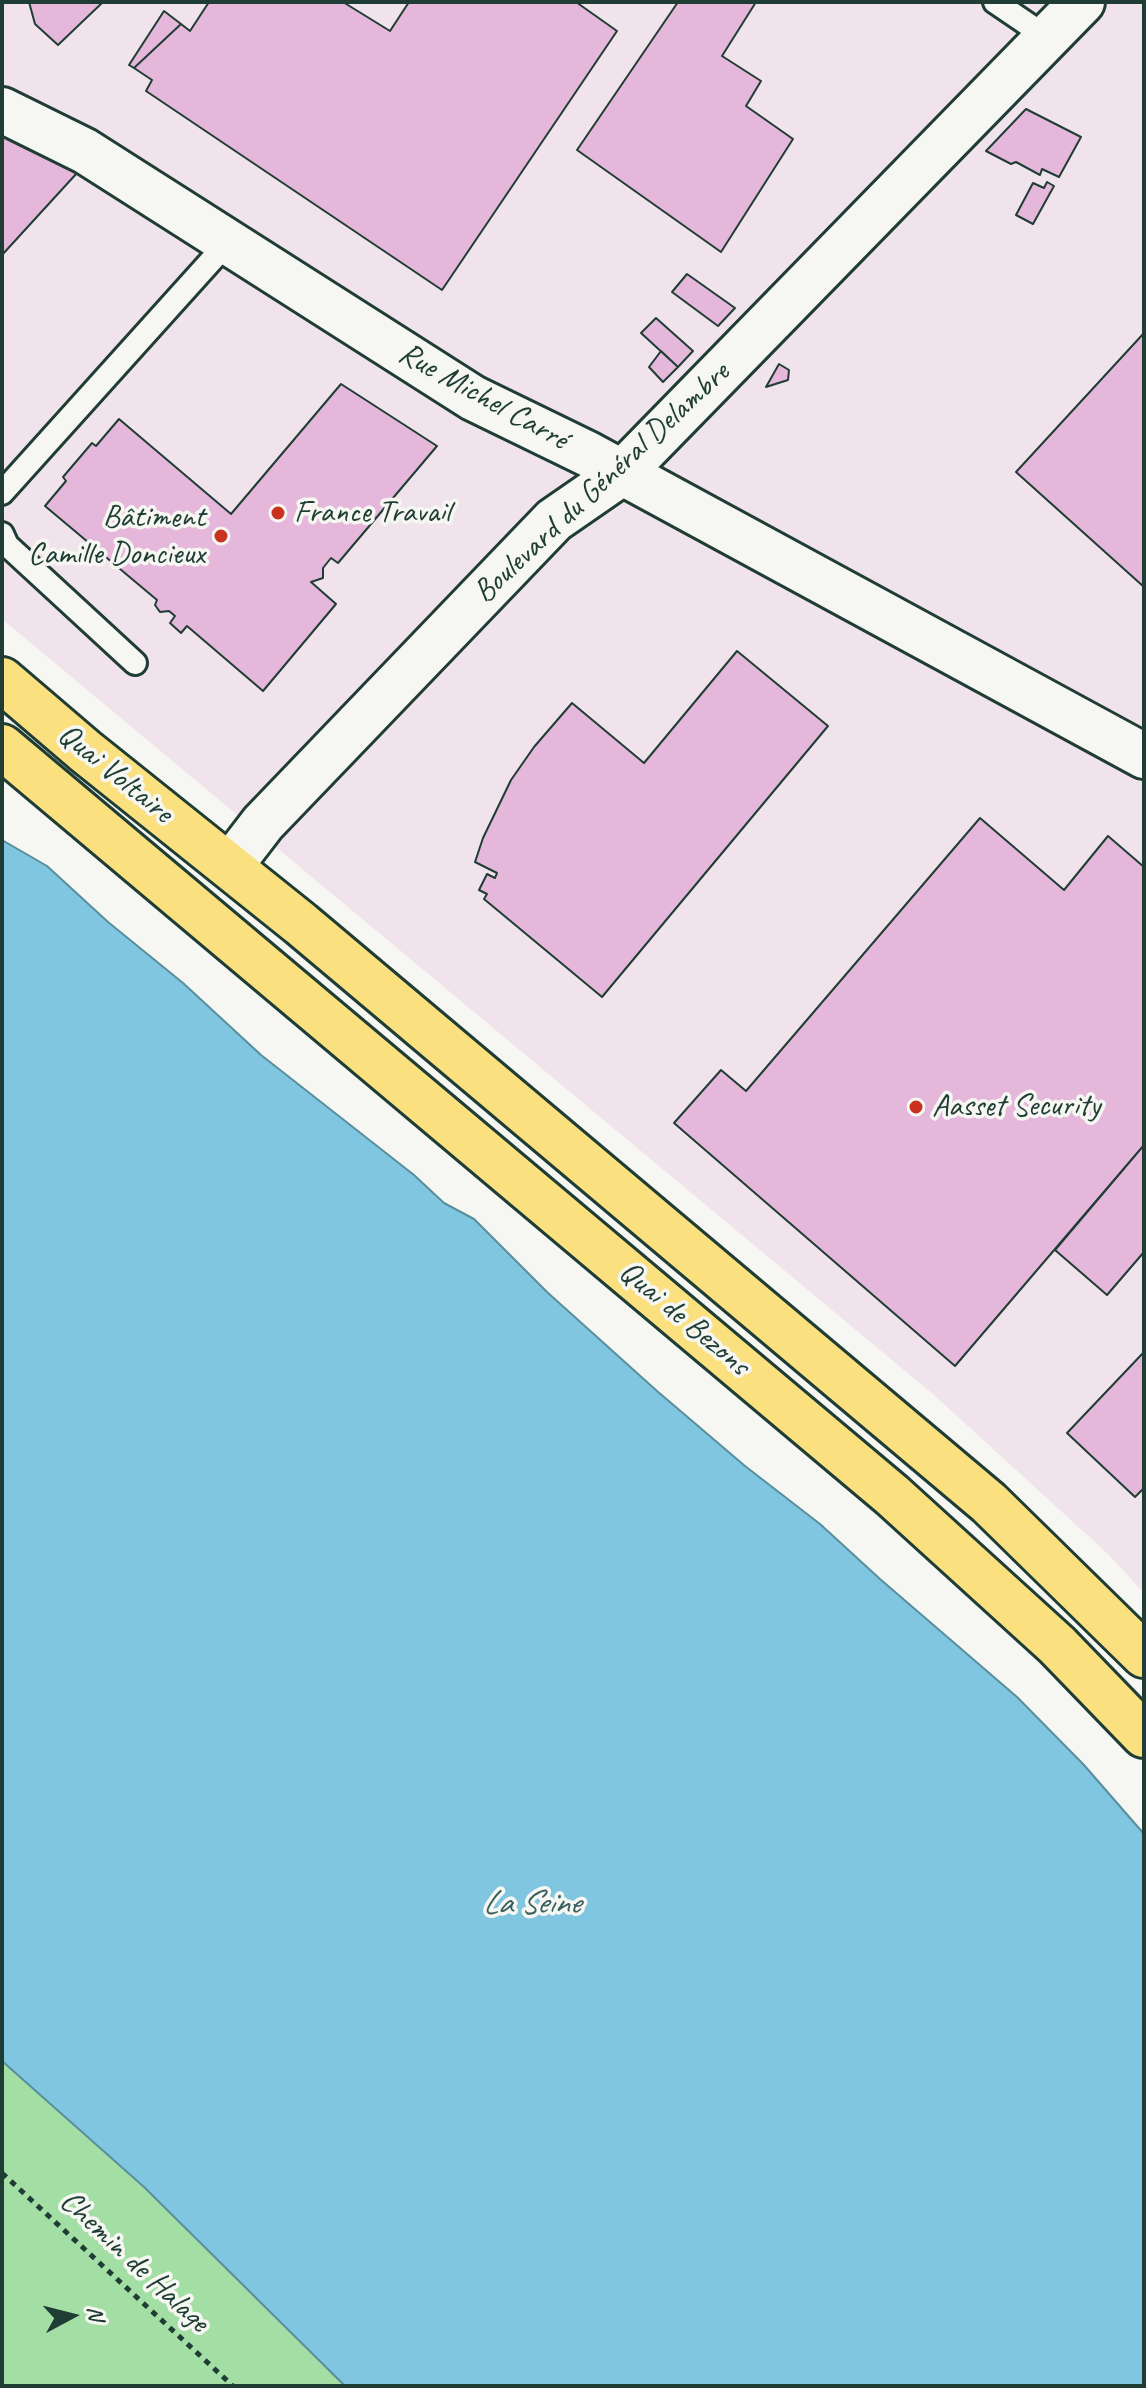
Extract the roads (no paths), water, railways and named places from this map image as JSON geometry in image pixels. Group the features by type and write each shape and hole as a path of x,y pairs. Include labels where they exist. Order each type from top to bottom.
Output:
{"main road":[{"name":"Quai Voltaire","path":"2,680 85,751 214,894"},
{"name":"Quai Voltaire","path":"2,747 124,850 214,894"},
{"name":"Quai de Bezons","path":"214,894 293,991 892,1495 1057,1645 1144,1735"},
{"name":"Quai de Bezons","path":"214,894 989,1503 1144,1655"}],"street":[{"name":"Boulevard du Général Delambre","path":"214,894 263,823 554,520 622,473 1082,2"},
{"name":"Rue Michel Carré","path":"2,110 85,151 473,398 622,473 1144,756"}],"lane":[{"path":"995,2 1048,38"},
{"path":"2,493 228,242"},
{"path":"2,534 7,545 135,663"}],"water":[{"name":"La Seine","path":"2,840 47,866 261,1055 414,1175 444,1203 474,1219 547,1292 657,1391 745,1466 820,1524 1017,1697 1084,1765 1144,1834 1144,2386 345,2386 144,2187 2,2061"}],"place":[{"name":"France Travail","path":"278,513"},
{"name":"Bâtiment Camille Doncieux","path":"221,536"},
{"name":"Aasset Security","path":"916,1107"}]}
